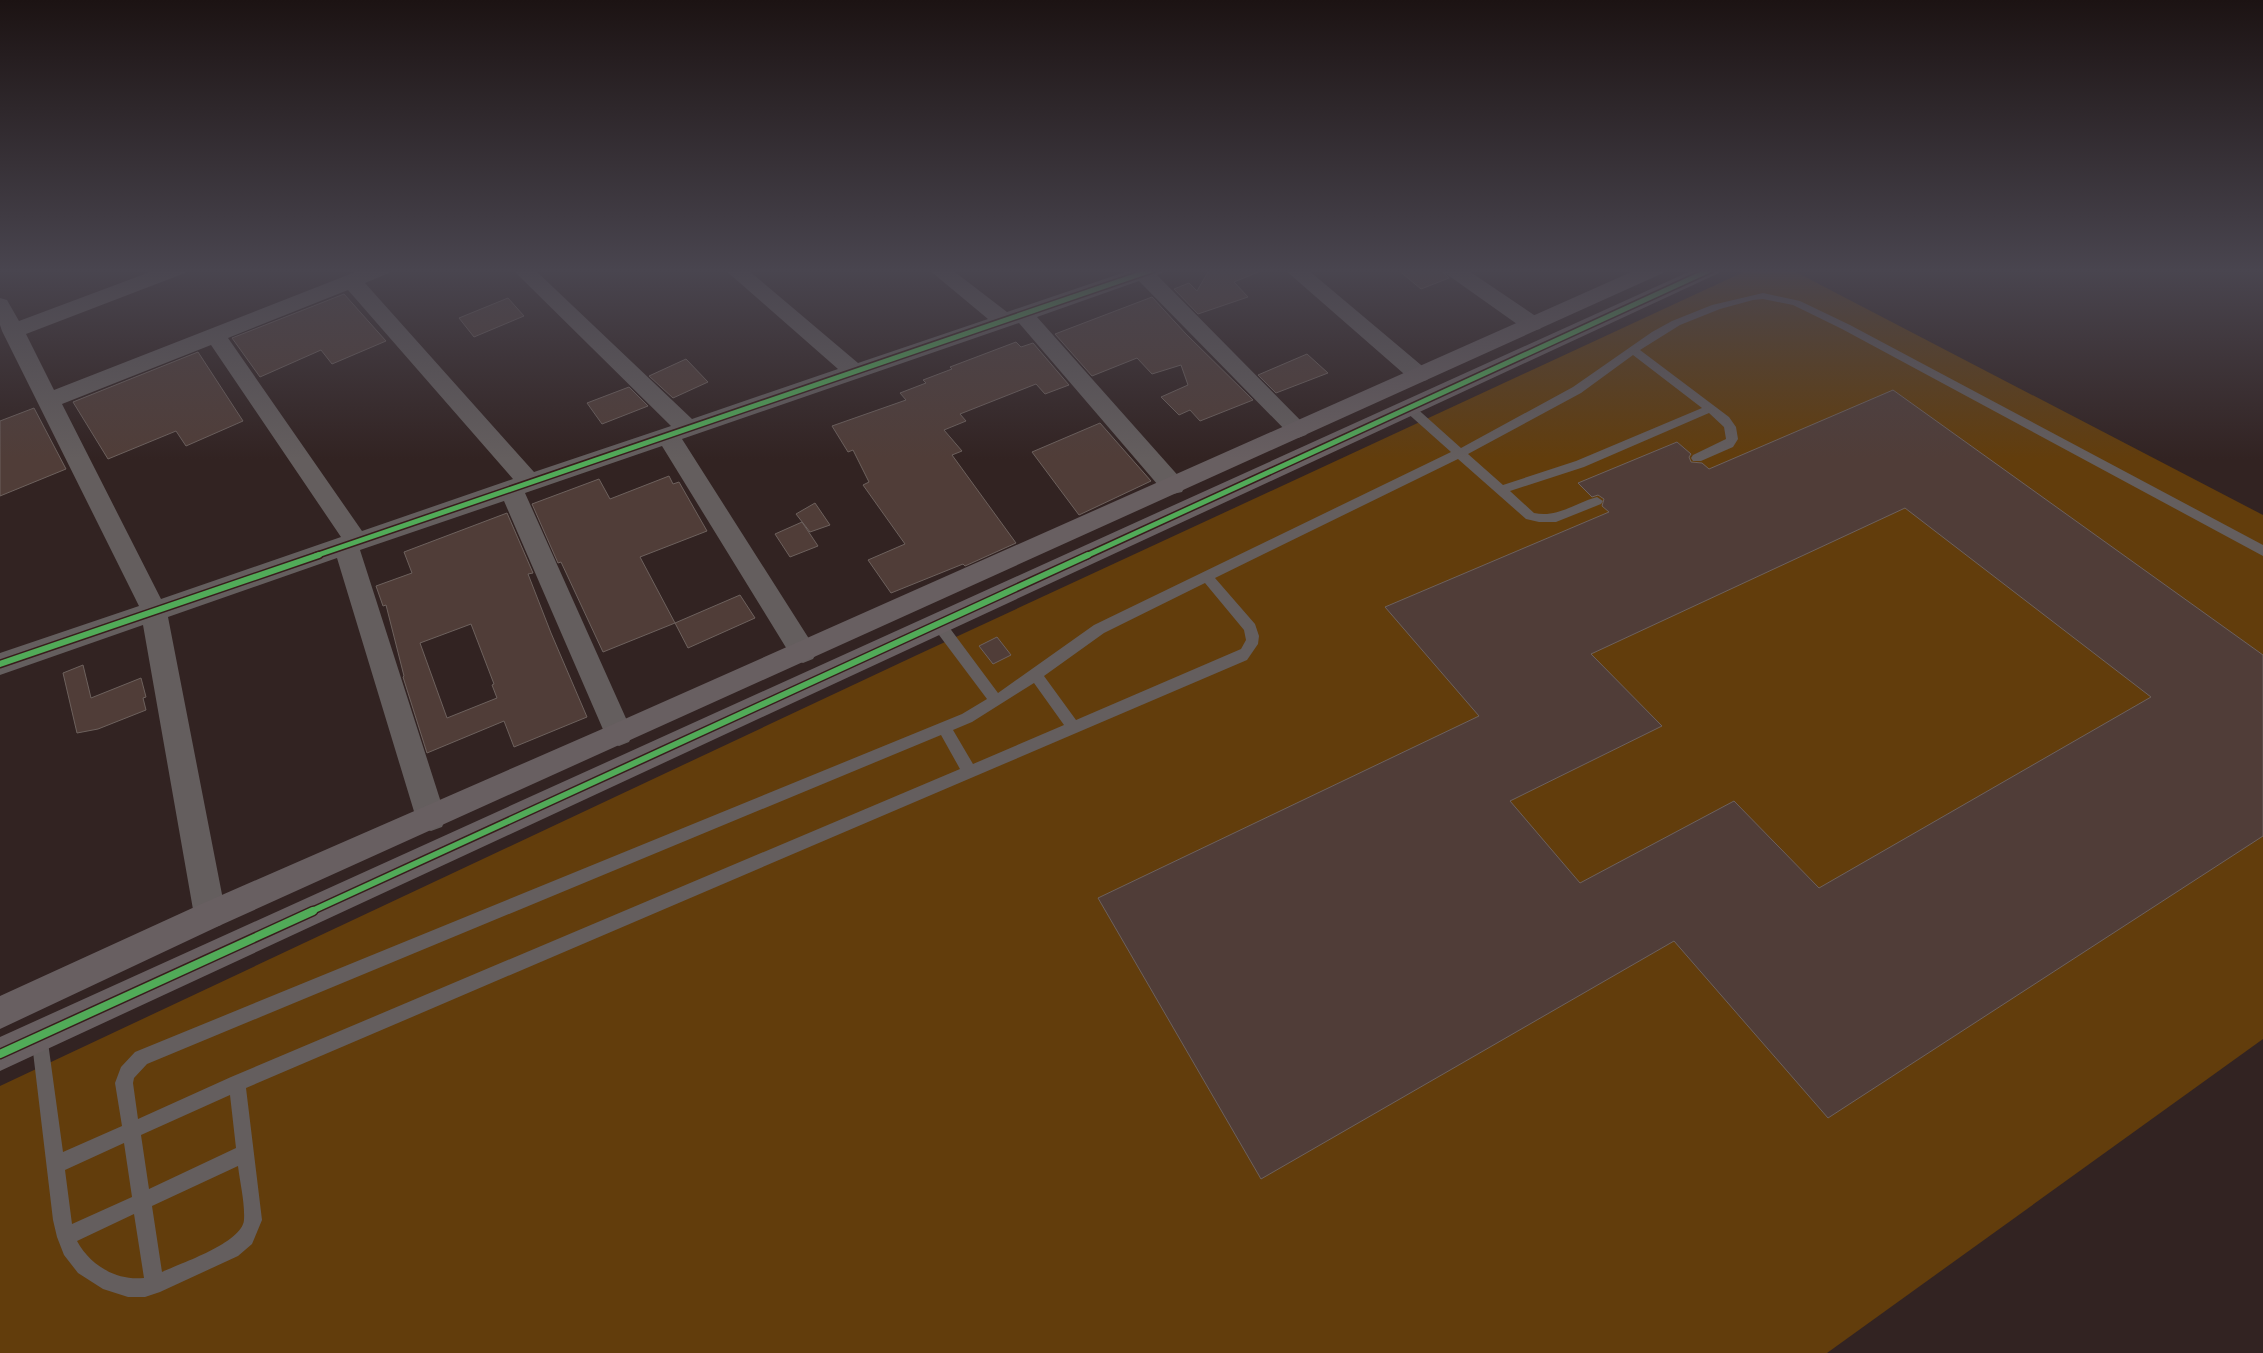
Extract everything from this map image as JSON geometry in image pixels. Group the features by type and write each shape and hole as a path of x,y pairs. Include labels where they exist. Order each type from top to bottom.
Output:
{"street":[{"path":"15,332 154,611 210,915"},
{"path":"48,401 222,332"},
{"path":"394,332 521,486 619,734"},
{"path":"582,332 678,432 802,652"},
{"path":"808,332 855,372"},
{"path":"0,664 972,332"},
{"path":"1026,332 1173,486"},
{"path":"1195,332 1298,430"},
{"path":"1368,332 1419,375"},
{"path":"0,1013 210,915 619,734 1514,332"},
{"path":"0,1054 1574,332"},
{"path":"215,335 352,543 431,818"}],"lane":[{"path":"154,1284 124,1083 133,1065 149,1053 944,728 996,701 1099,629 1460,454 1577,390 1660,332"},
{"path":"1856,332 2263,551"},
{"path":"1633,350 1730,426 1732,439 1724,447 1697,458"},
{"path":"1409,408 1523,511 1539,519 1555,518 1597,501"},
{"path":"1500,490 1570,469 1709,409"},
{"path":"55,1165 237,1083 1242,656 1249,651 1253,636 1250,628 1207,577"},
{"path":"938,624 996,701"},
{"path":"1035,674 1074,728"},
{"path":"944,728 969,771"},
{"path":"39,1035 62,1220 66,1237 74,1252 99,1277 136,1289 154,1284 236,1248 248,1234 253,1220 237,1083"},
{"path":"66,1237 245,1153"}],"shaded area":[{"path":"1614,332 1911,332 2263,515 2263,1039 1827,1353 0,1353 0,1086 917,655"}],"building":[{"path":"247,332 378,332 386,341 332,364 321,350 260,377 232,338"},
{"path":"470,332 486,332 474,337"},
{"path":"1060,332 1184,332 1253,400 1200,421 1190,410 1179,415 1161,397 1188,385 1181,365 1152,374 1137,358 1092,376 1055,334"},
{"path":"1016,342 1021,347 1033,343 1069,385 1045,394 1036,384 960,414 966,421 944,430 962,451 952,455 1016,543 965,566 963,564 891,593 868,560 905,544 863,485 869,482 853,450 848,452 832,426 906,400 900,393 926,383 923,380 952,369 950,367"},
{"path":"198,352 243,421 186,446 176,431 108,459 73,402"},
{"path":"1307,354 1328,373 1276,393 1258,375"},
{"path":"686,359 708,382 673,398 649,376"},
{"path":"629,387 648,406 602,424 587,403"},
{"path":"1893,390 2263,655 2263,836 1828,1118 1674,941 1261,1179 1098,898 1479,716 1385,607 1609,512 1602,506 1604,499 1598,495 1592,497 1578,483 1677,442 1691,454 1689,457 1691,462 1702,463 1709,469","holes":["1905,508 2151,697 1819,888 1734,801 1580,883 1510,801 1662,726 1591,654"]},
{"path":"34,408 66,469 0,496 0,421"},
{"path":"1100,423 1151,481 1079,515 1032,452"},
{"path":"669,476 673,484 679,482 707,531 640,557 675,623 603,652 561,562 558,563 532,504 599,479 610,499"},
{"path":"815,503 830,525 810,532 796,514"},
{"path":"507,513 533,573 528,574 551,633 587,717 514,747 504,721 427,753 403,677 386,605 383,606 376,586 412,573 404,552","holes":["471,624 494,684 492,685 497,698 447,718 420,643"]},
{"path":"802,522 818,546 790,557 775,534"},
{"path":"740,595 755,618 688,648 675,623"},
{"path":"997,637 1011,655 993,664 979,646"},
{"path":"83,665 91,698 141,678 146,697 143,698 146,710 98,729 77,733 63,673"}],"cycle path":[{"path":"0,664 970,332"},
{"path":"0,1054 1574,332"}]}
